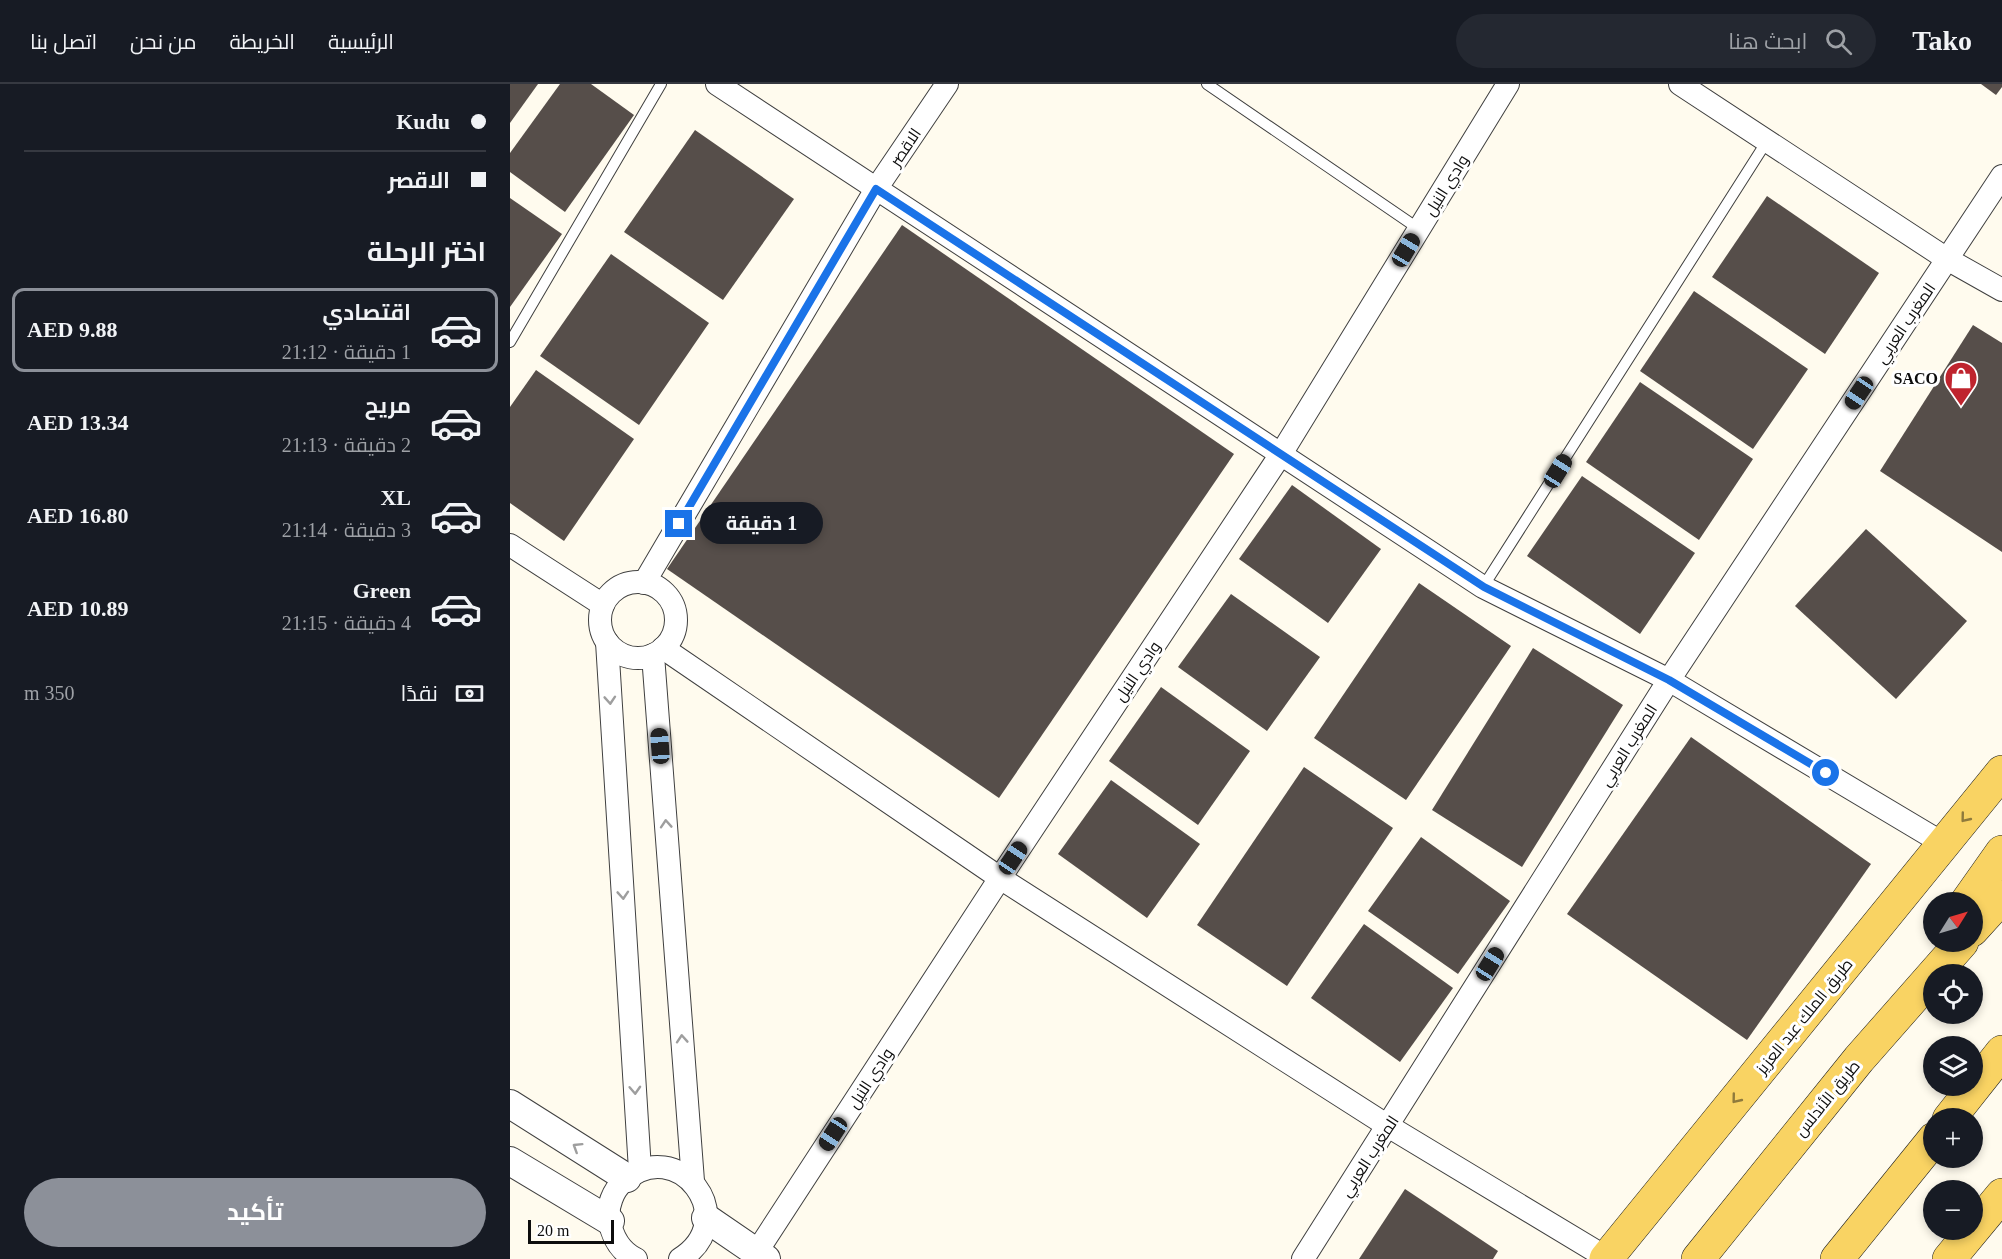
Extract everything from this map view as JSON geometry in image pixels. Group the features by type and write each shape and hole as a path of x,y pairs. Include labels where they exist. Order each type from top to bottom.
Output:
{"main road":[{"name":"طريق الملك عبد العزيز","path":"1607,1258 2002,772"},
{"path":"1974,892 2002,852"},
{"path":"1983,918 2002,897"},
{"path":"1859,1059 1932,952"},
{"name":"طريق الأندلس","path":"1698,1259 1859,1059 1953,952"},
{"path":"1958,1108 1998,1057"},
{"path":"1837,1259 1923,1152"},
{"path":"1852,1259 1907,1172"},
{"path":"1676,1259 1767,1173"},
{"path":"1949,1259 2002,1195"}],"street":[{"name":"الاقصر","path":"644,583 876,189 948,84"},
{"name":"وادي النيل","path":"761,1256 1000,878 1281,454 1508,84"},
{"path":"1680,84 1947,259 2002,290"},
{"path":"721,85 1484,587 1669,680 1944,844"},
{"name":"المغرب العربي","path":"1303,1259 1669,680 2002,176"},
{"path":"510,545 603,605"},
{"path":"607,642 616,651 628,656 640,658 658,652 671,639 675,627 672,604 656,586 632,583 620,586 610,594 603,605 600,617 607,642 633,1174"},
{"path":"658,652 1000,878 1388,1126 1607,1258"},
{"path":"658,652 693,1181"},
{"path":"510,1104 633,1174"},
{"path":"510,1161 610,1221"},
{"path":"632,1258 618,1245 611,1230 608,1214 612,1198 620,1184 633,1174 648,1167 664,1167 680,1172 693,1181 702,1194 707,1210 706,1226 700,1241 690,1253 680,1259"},
{"path":"706,1218 761,1256"}],"lane":[{"path":"510,342 661,84"},
{"path":"1207,84 1419,229"},
{"path":"1484,587 1767,141"}],"building":[{"path":"510,84 538,84 510,123"},
{"path":"560,84 591,84 634,115 565,212 510,172 510,153"},
{"path":"1981,84 2002,84 2002,87 1996,95"},
{"path":"695,130 794,199 723,300 624,232"},
{"path":"1767,196 1879,273 1825,354 1712,277"},
{"path":"510,198 562,234 510,307"},
{"path":"902,225 1234,454 999,798 667,569"},
{"path":"611,254 709,323 639,425 540,356"},
{"path":"1694,291 1808,369 1753,449 1640,371"},
{"name":"SACO","path":"1973,325 2002,343 2002,552 1880,471"},
{"path":"536,370 634,439 564,541 510,503 510,407"},
{"path":"1640,382 1753,459 1699,540 1586,462"},
{"path":"1582,476 1695,553 1640,634 1527,556"},
{"path":"1292,485 1381,549 1328,623 1239,559"},
{"path":"1866,529 1967,621 1896,699 1795,606"},
{"path":"1419,583 1511,646 1406,800 1314,738"},
{"path":"1231,594 1320,657 1267,731 1178,667"},
{"path":"1533,648 1623,705 1522,867 1432,810"},
{"path":"1161,687 1250,751 1198,825 1109,761"},
{"path":"1691,737 1871,864 1747,1040 1567,914"},
{"path":"1304,767 1393,828 1287,986 1197,925"},
{"path":"1111,780 1200,844 1147,918 1058,854"},
{"path":"1421,837 1510,901 1458,974 1368,911"},
{"path":"1364,924 1453,988 1400,1062 1311,998"},
{"path":"1405,1189 1498,1251 1493,1259 1359,1259"}],"place":[{"name":"SACO","path":"1961,407"}],"route":[{"path":"679,524 876,189 1484,587 1669,680 1826,773"}]}
